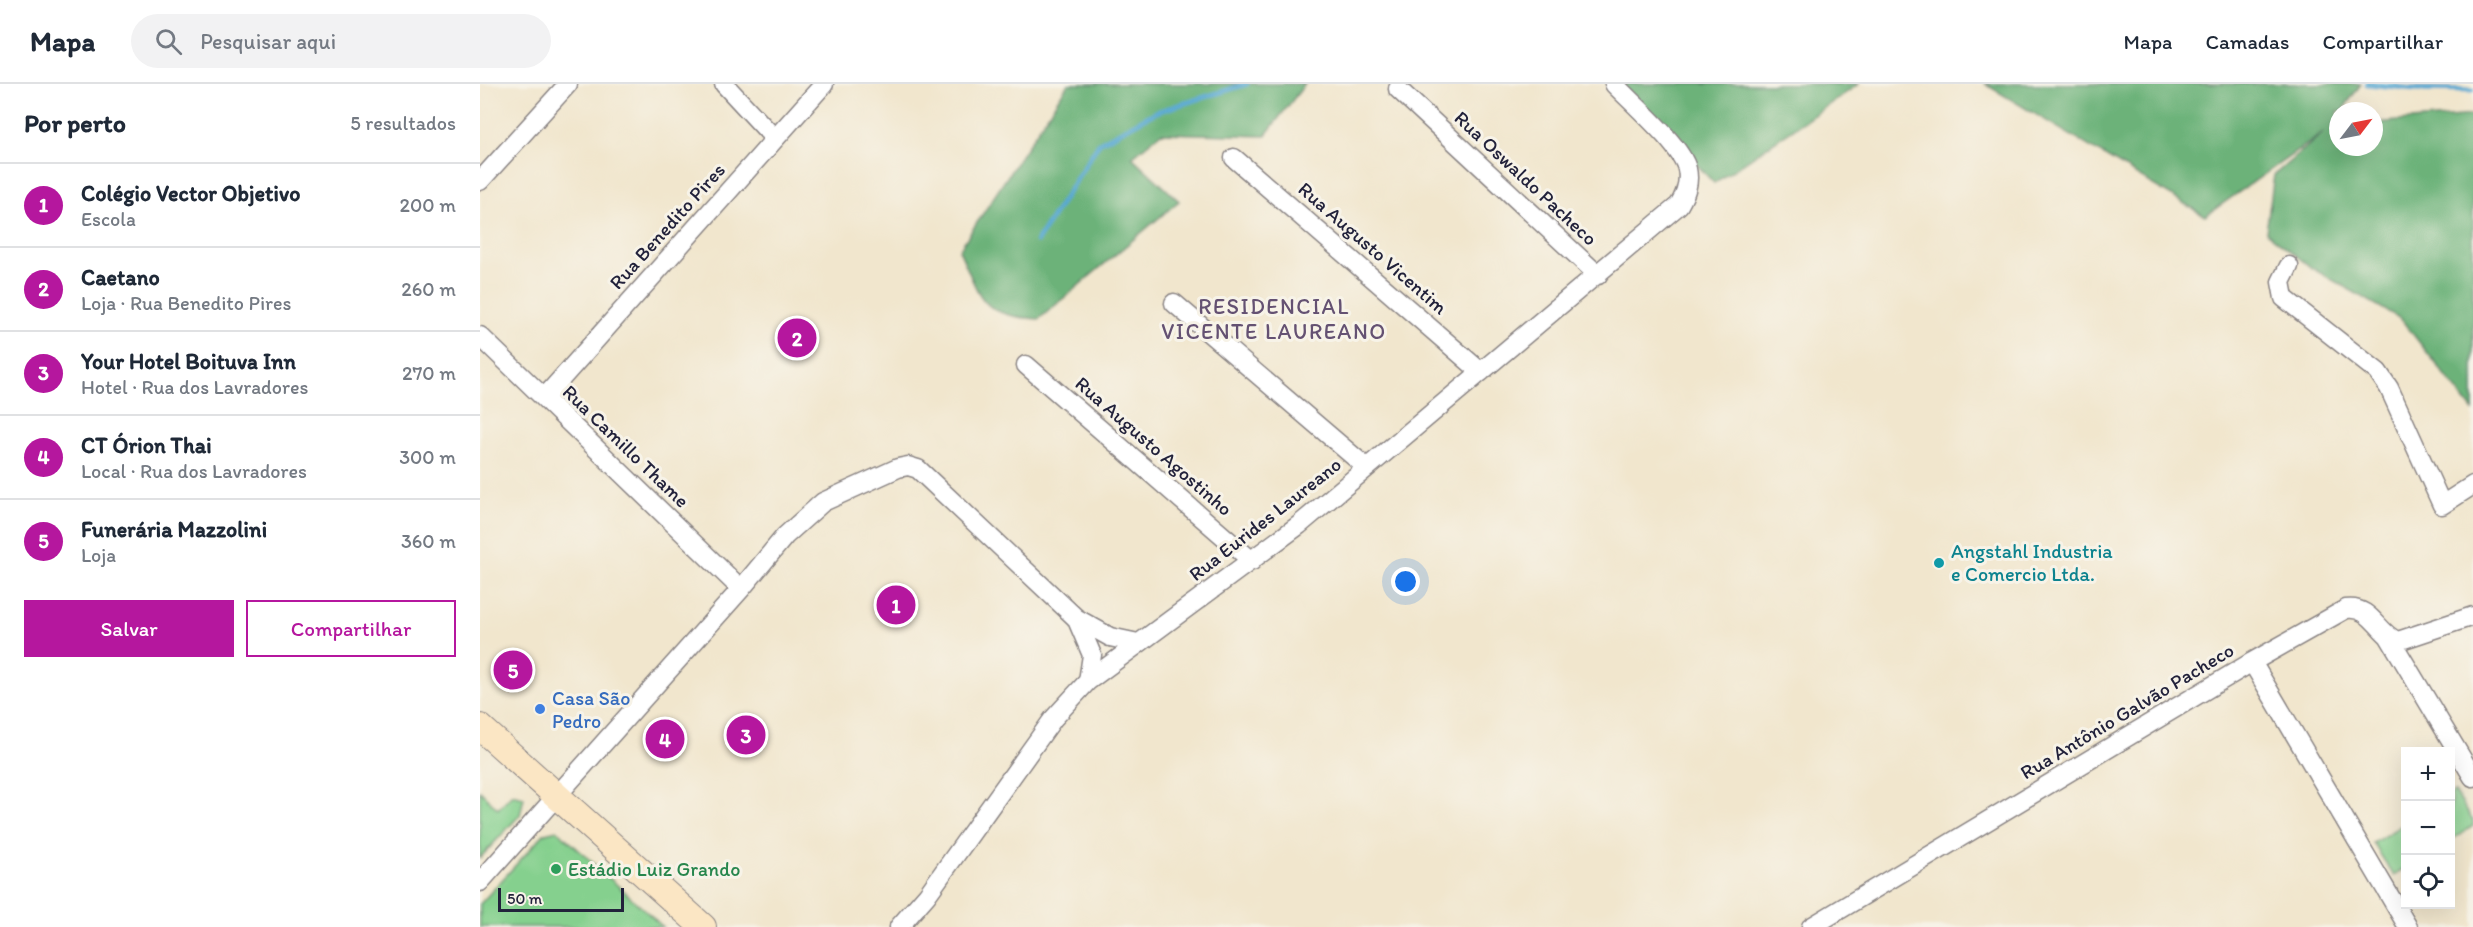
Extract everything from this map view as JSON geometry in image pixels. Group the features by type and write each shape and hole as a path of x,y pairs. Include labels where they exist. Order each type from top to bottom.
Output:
{"main road":[{"path":"480,727 703,927"}],"street":[{"path":"480,182 568,84"},
{"path":"724,84 775,139"},
{"name":"Rua Benedito Pires","path":"544,398 824,84"},
{"name":"Rua Eurides Laureano","path":"899,927 927,895 1053,719 1088,681 1252,561 1598,275 1679,205 1686,192 1687,168 1675,147 1614,84"},
{"name":"Rua Oswaldo Pacheco","path":"1398,89 1598,275"},
{"name":"Rua Augusto Vicentim","path":"1234,158 1481,372"},
{"path":"2289,266 2281,282 2284,298 2378,372 2389,388 2442,505 2473,485"},
{"path":"1174,303 1366,467"},
{"name":"Rua Camillo Thame","path":"480,336 741,589"},
{"name":"Rua Augusto Agostinho","path":"1026,365 1252,561"},
{"path":"480,882 741,589 784,536 818,505 898,468 911,466 918,468 1076,618 1110,637 1138,643"},
{"name":"Rua Antônio Galvão Pacheco","path":"1811,927 2252,662 2351,608 2372,618 2389,638"},
{"path":"2389,638 2402,640 2473,616"},
{"path":"1076,618 1092,655 1088,681"},
{"path":"2389,638 2473,777"},
{"path":"2252,662 2408,927"}],"green space":[{"path":"1068,84 1305,84 1265,136 1161,133 1132,157 1179,201 1039,319 1004,314 985,302 959,250"},
{"path":"1621,84 1859,84 1714,183"},
{"path":"1985,84 2361,84 2348,102 2329,102 2329,156 2383,156 2383,122 2473,115 2473,411 2401,319 2313,269 2266,232 2274,175 2323,133 2205,216"},
{"path":"480,791 498,809 512,794 524,797 520,815 480,858"},
{"path":"2455,792 2473,821 2473,826 2455,837"},
{"path":"2401,826 2401,871 2394,876 2373,843"},
{"name":"Estádio Luiz Grando","path":"557,830 663,927 480,927 480,904 545,833"}],"waterway":[{"path":"1037,241 1099,143 1156,112 1247,84"},
{"path":"2367,84 2416,89 2473,90"}],"place":[{"name":"Caetano","path":"797,338"},
{"name":"Angstahl Industria e Comercio Ltda.","path":"1939,563"},
{"name":"Colégio Vector Objetivo","path":"896,605"},
{"name":"Funerária Mazzolini","path":"513,670"},
{"name":"Casa São Pedro","path":"540,709"},
{"name":"Your Hotel Boituva Inn","path":"746,735"},
{"name":"CT Órion Thai","path":"665,739"},
{"name":"Estádio Luiz Grando","path":"556,869"}],"district":[{"name":"RESIDENCIAL VICENTE LAUREANO","path":"1274,318"}]}
